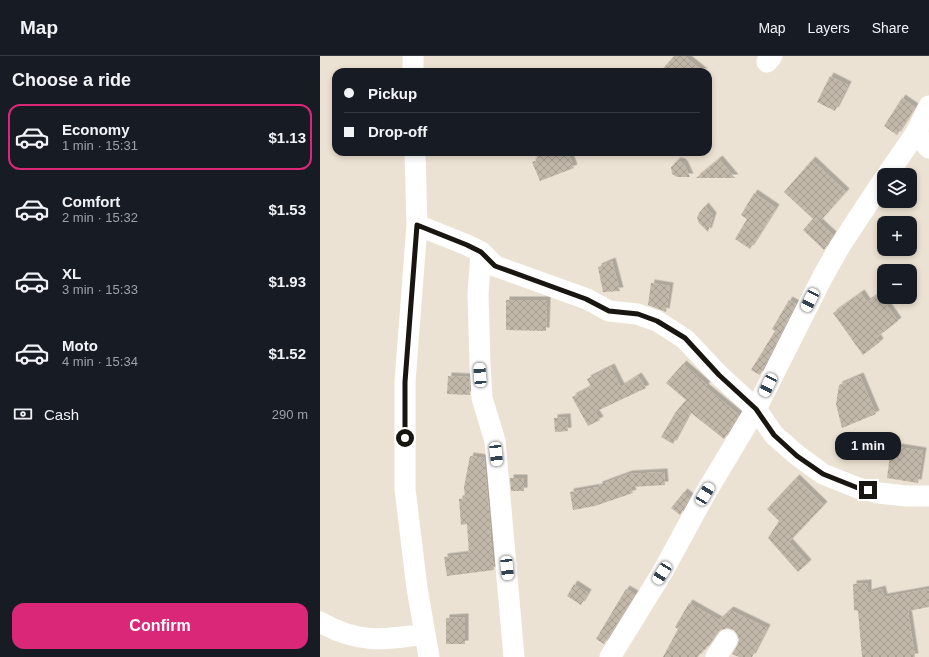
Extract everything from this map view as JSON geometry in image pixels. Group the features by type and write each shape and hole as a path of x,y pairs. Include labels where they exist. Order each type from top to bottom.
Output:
{"street":[{"path":"413,56 413,68"},
{"path":"894,168 923,141 929,106"},
{"path":"415,156 417,225 405,382 405,489 429,657"},
{"path":"610,657 662,573 705,494 756,409 823,276 877,190"},
{"path":"417,225 481,252 495,266 586,299 609,311 638,314 657,321 685,338 719,375 756,409 774,435 797,456 823,474 858,488 879,493 906,496 929,496"},
{"path":"481,252 478,294 482,392 484,406 495,441 514,657"},
{"path":"320,622 334,630 366,639 388,640 425,634"}],"building":[{"path":"674,56 684,56 699,68 664,68"},
{"path":"830,76 848,85 835,111 817,102"},
{"path":"902,98 915,107 897,135 884,126"},
{"path":"536,156 570,156 574,168 540,181 532,162 538,160"},
{"path":"719,159 735,178 696,178"},
{"path":"812,160 846,192 819,222 833,235 824,250 803,230 813,219 784,192"},
{"path":"677,161 682,162 690,177 677,177 672,174 671,167"},
{"path":"754,193 776,208 750,249 735,239 747,219 741,215"},
{"path":"705,206 713,216 708,232 699,223 697,218"},
{"path":"612,261 620,291 603,292 598,267"},
{"path":"651,283 670,286 666,312 648,305"},
{"path":"861,293 867,302 877,295 877,304 886,304 898,321 877,337 880,342 863,355 833,313"},
{"path":"506,300 547,300 546,331 506,330"},
{"path":"789,300 796,304 760,375 751,370 775,331 772,329"},
{"path":"683,364 707,385 705,387 739,415 724,439 690,412 673,444 661,437 675,413 686,400 666,383"},
{"path":"611,367 621,387 638,376 646,388 595,412 600,420 588,426 572,397 591,387 587,379"},
{"path":"448,376 469,377 470,395 447,394"},
{"path":"860,376 876,414 842,428 836,404 839,385"},
{"path":"567,417 568,431 555,432 554,418"},
{"path":"891,446 923,451 918,483 887,478"},
{"path":"470,456 484,458 494,570 447,576 444,557 469,554 467,524 461,525 459,499 465,498 464,487"},
{"path":"664,472 665,485 631,487 633,493 595,506 573,510 570,492 599,487 599,485 629,474"},
{"path":"510,478 524,478 524,491 511,491"},
{"path":"796,478 824,505 789,542 808,563 798,572 768,538 779,521 767,509"},
{"path":"684,492 690,497 680,515 671,508"},
{"path":"868,583 868,593 882,589 884,597 929,589 929,607 908,611 915,657 862,657 858,611 854,610 853,584"},
{"path":"574,584 588,593 581,605 567,596"},
{"path":"626,589 635,594 604,644 596,639"},
{"path":"689,603 719,620 730,610 767,628 752,657 739,657 732,654 739,640 734,630 727,628 717,633 698,657 663,657 678,629 675,627"},
{"path":"465,617 465,644 446,644 446,618"}],"route":[{"path":"405,438 405,382 417,225 481,252 495,266 586,299 609,311 638,314 657,321 685,338 719,375 756,409 774,435 797,456 823,474 858,488 868,490"}]}
